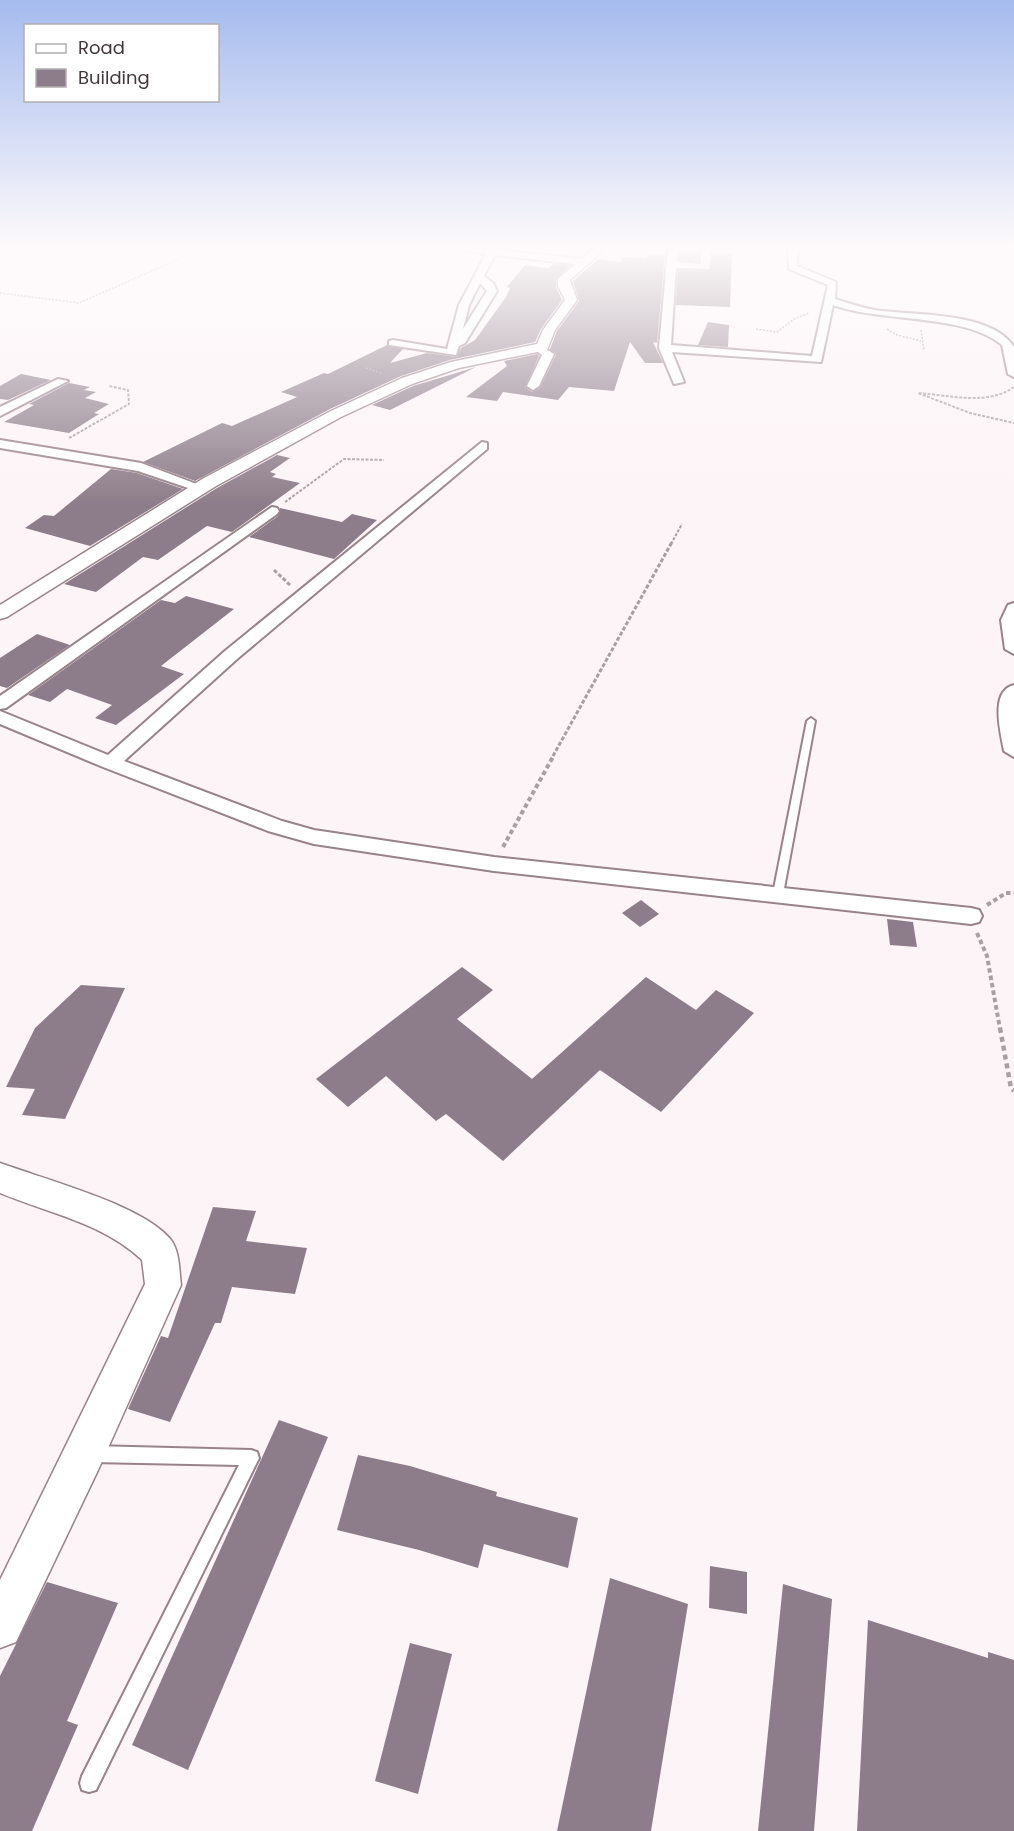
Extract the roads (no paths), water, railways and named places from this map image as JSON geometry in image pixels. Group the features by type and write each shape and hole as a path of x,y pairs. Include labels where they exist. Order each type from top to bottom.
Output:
{"street":[{"path":"454,359 459,334"},
{"path":"454,359 467,334"},
{"path":"539,348 548,334"},
{"path":"666,334 665,348 678,382"},
{"path":"665,348 817,360 823,334"},
{"path":"991,334 1010,343 1014,374"},
{"path":"393,344 454,359"},
{"path":"0,613 200,488 336,414 454,359 539,348 549,354 534,386"},
{"path":"0,412 62,381"},
{"path":"0,444 141,467 200,488"},
{"path":"110,763 231,655 482,446"},
{"path":"0,704 272,511"},
{"path":"1014,608 1009,620 1014,649"},
{"path":"1014,690 1006,712 1014,751"},
{"path":"0,717 110,763 275,826 314,837 494,864 970,916"},
{"path":"0,1178 37,1195 100,1215 135,1232 159,1252 163,1285 85,1454 0,1626"}],"lane":[{"path":"778,894 811,721"},
{"path":"85,1454 251,1458 89,1782"}]}
